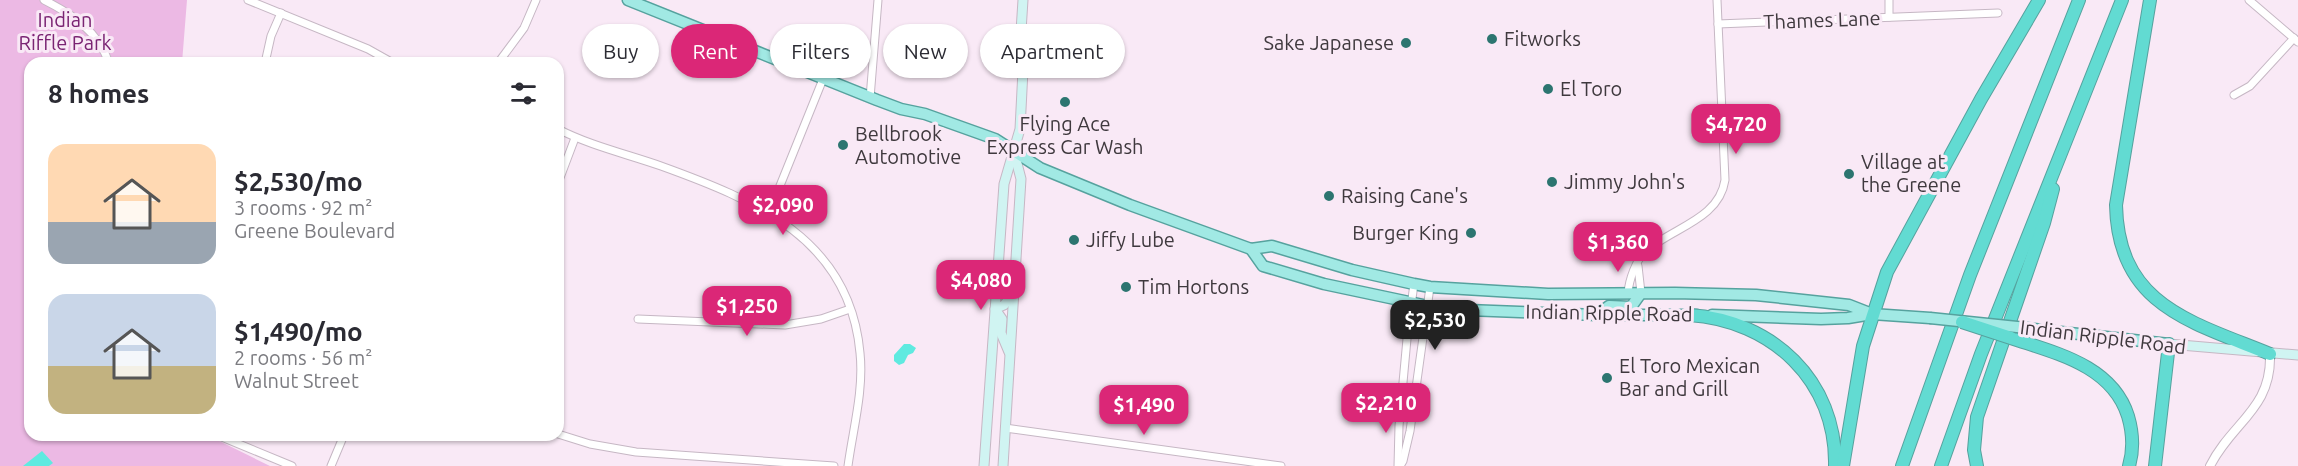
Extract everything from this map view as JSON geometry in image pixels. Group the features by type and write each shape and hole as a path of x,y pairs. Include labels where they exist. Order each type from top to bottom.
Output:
{"highway":[{"path":"1843,466 1863,346 1887,272 1926,198 2039,0"},
{"path":"1902,466 1970,274 2079,0"},
{"path":"1941,466 1981,354 2122,0"},
{"path":"2150,0 2116,205 2116,221 2123,252 2138,279 2155,299 2169,310 2198,326 2270,354"},
{"path":"1977,466 1974,450 1977,417 2044,223 2065,141"},
{"path":"1689,315 1713,318 1742,327 1772,343 1797,363 1820,393 1830,419 1835,446 1835,466"},
{"path":"1962,322 2014,333 2080,363 2113,388 2127,412 2131,426 2133,440 2129,466"},
{"path":"2155,466 2169,344"}],"main road":[{"name":"Indian Ripple Road","path":"628,0 870,98 901,109 925,114 995,140 1040,168 1130,205 1251,249 1272,246 1353,270 1430,287 1548,294 1756,295 1849,305 1872,314"},
{"path":"984,466 1004,184 1020,129 1023,0"},
{"path":"1004,466 1021,179 1014,152"},
{"name":"Indian Ripple Road","path":"1251,249 1263,266 1324,284 1442,309 1597,315 1821,319 1872,314 1962,322"},
{"path":"994,309 1005,305 1013,293"},
{"path":"1597,315 1609,306 1631,307 1641,293"},
{"path":"994,309 1002,319 1001,333 1010,354"},
{"name":"Indian Ripple Road","path":"2014,333 2298,355"}],"street":[{"path":"44,0 68,12 86,27 102,47 106,57"},
{"path":"248,0 382,57"},
{"path":"502,57 524,28 536,0"},
{"path":"870,98 878,0"},
{"path":"1641,293 1638,266 1646,251 1713,207 1724,189 1717,0"},
{"path":"1889,0 1889,17"},
{"path":"2234,95 2250,86 2296,40 2249,0"},
{"path":"266,57 271,36 281,13"},
{"name":"Thames Lane","path":"1718,24 1998,13"},
{"path":"769,213 823,79"},
{"path":"564,132 694,179 769,213 789,225 819,253 840,286 857,330 861,370 848,466"},
{"path":"564,167 575,138"},
{"path":"1628,293 1629,276 1638,266"},
{"path":"1399,466 1399,426 1414,284"},
{"path":"1399,466 1403,461 1410,431 1430,287"},
{"path":"638,319 785,325 821,319 850,309"},
{"path":"2210,466 2224,442 2255,408 2266,388 2271,368 2270,354"},
{"path":"1005,428 1281,466"},
{"path":"564,436 590,444 636,452 834,466"},
{"path":"232,441 292,466"},
{"path":"331,466 341,441"}],"green space":[{"name":"Indian Riffle Park","path":"0,0 187,0 182,57 24,57 24,441 219,441 270,466 0,466"}],"shaded area":[{"path":"904,344 910,344 916,348 908,355 904,363 899,365 894,361 894,355"},
{"path":"42,451 53,463 49,466 23,466"}],"place":[{"name":"Fitworks","path":"1492,39"},
{"name":"Sake Japanese","path":"1406,43"},
{"name":"El Toro","path":"1548,89"},
{"name":"Flying Ace Express Car Wash","path":"1065,102"},
{"name":"Bellbrook Automotive","path":"843,145"},
{"name":"Village at the Greene","path":"1849,174"},
{"name":"Jimmy John's","path":"1552,182"},
{"name":"Raising Cane's","path":"1329,196"},
{"name":"Burger King","path":"1471,233"},
{"name":"Jiffy Lube","path":"1074,240"},
{"name":"Tim Hortons","path":"1126,287"},
{"name":"El Toro Mexican Bar and Grill","path":"1607,378"}]}
